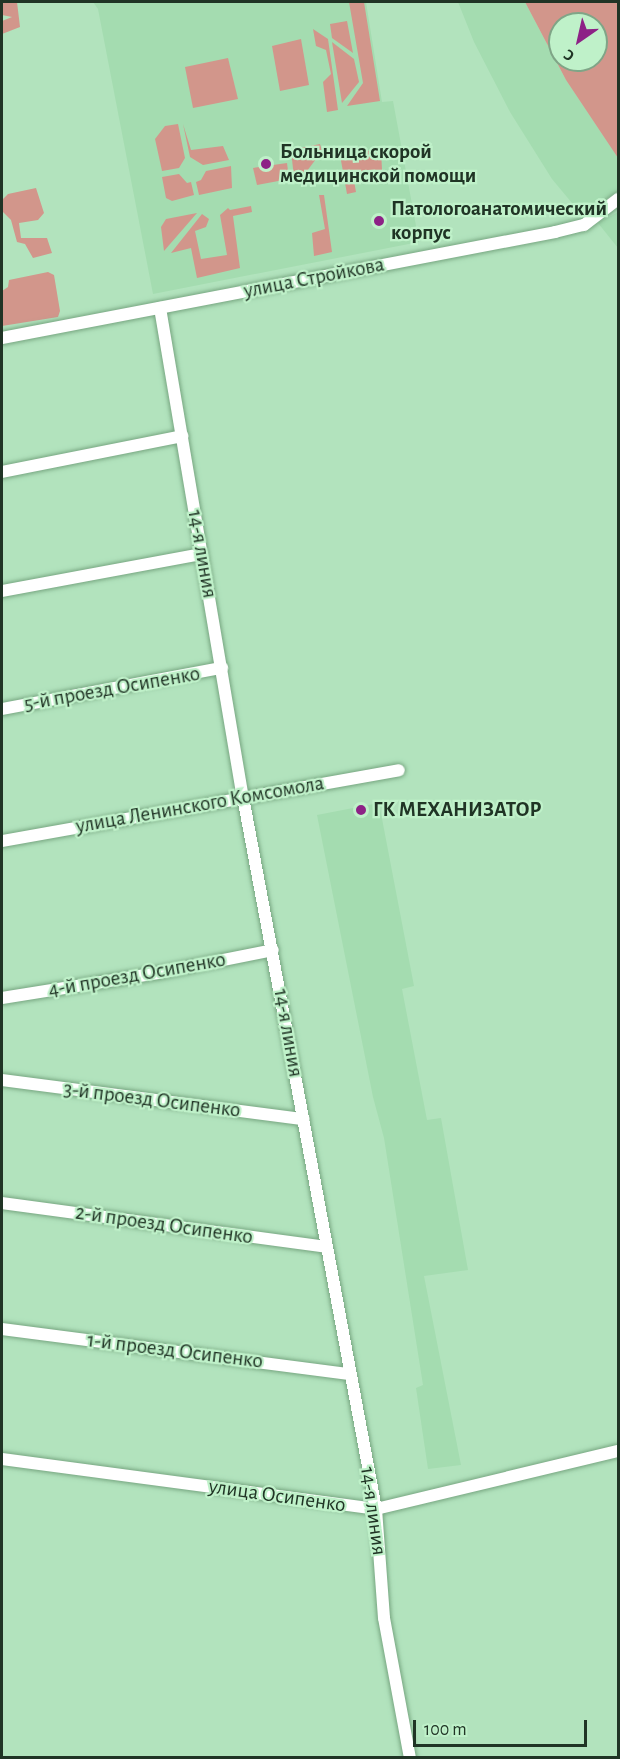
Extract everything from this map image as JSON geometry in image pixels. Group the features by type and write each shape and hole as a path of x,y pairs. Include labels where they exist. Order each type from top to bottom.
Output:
{"street":[{"name":"улица Стройкова","path":"2,338 584,225 618,199"},
{"name":"14-я линия","path":"160,308 243,797 376,1509 384,1618 410,1758"},
{"path":"2,472 182,436"},
{"path":"2,591 202,554"},
{"name":"5-й проезд Осипенко","path":"2,709 222,668"},
{"name":"улица Ленинского Комсомола","path":"2,841 399,770"},
{"name":"4-й проезд Осипенко","path":"2,998 158,974 273,950"},
{"name":"3-й проезд Осипенко","path":"2,1080 303,1119"},
{"name":"2-й проезд Осипенко","path":"2,1203 326,1247"},
{"name":"1-й проезд Осипенко","path":"2,1329 349,1374"},
{"name":"улица Осипенко","path":"2,1459 376,1509 618,1451"}],"shaded area":[{"path":"2,2 17,2 20,27 2,34 2,21 12,17 2,15"},
{"name":"Больница скорой медицинской помощи","path":"93,2 366,2 382,102 393,101 419,242 153,294 98,9"},
{"path":"349,2 364,2 380,101 347,106 363,83"},
{"path":"458,2 525,2 548,46 548,72 562,72 618,158 618,191 582,215 552,179 510,112 474,42"},
{"path":"525,2 618,2 618,158 562,72 608,72 608,12 548,12 548,46"},
{"path":"347,21 353,53 332,38 330,24"},
{"path":"313,29 328,39 338,110 327,112 323,82 331,74 326,50 316,46"},
{"path":"301,39 309,85 280,91 272,46"},
{"path":"332,42 354,59 359,82 342,103"},
{"path":"228,58 238,99 193,108 185,67"},
{"path":"178,124 185,158 179,168 162,171 155,139 165,126"},
{"path":"183,124 191,150 223,146 229,160 203,165 190,157"},
{"path":"320,144 322,151 301,179 294,178 291,150"},
{"path":"381,149 382,170 353,175 356,192 347,194 340,155"},
{"path":"287,163 289,179 257,185 253,168"},
{"path":"231,166 232,188 199,195 196,182 201,180 206,171"},
{"path":"179,174 187,183 191,182 194,195 172,201 166,198 162,177"},
{"path":"36,188 44,213 38,220 19,223 21,238 47,238 52,253 33,258 25,244 17,242 11,220 3,212 2,200 8,194"},
{"path":"319,195 324,195 332,252 314,256 312,233 325,229"},
{"path":"251,206 252,212 233,216 240,268 197,278 191,248 171,253 202,214 209,219 206,227 195,231 201,259 227,255 220,215 228,208 230,210"},
{"path":"618,212 618,248 598,223"},
{"path":"197,213 164,251 161,227 166,219"},
{"path":"48,272 54,275 60,311 58,317 2,326 2,291 8,287 9,280"},
{"path":"379,803 414,986 402,989 427,1120 441,1118 468,1270 424,1276 461,1465 428,1469 416,1388 423,1385 384,1138 373,1097 317,815"}],"place":[{"name":"Больница скорой медицинской помощи","path":"266,164"},
{"name":"Патологоанатомический корпус","path":"379,221"},
{"name":"ГК МЕХАНИЗАТОР","path":"361,810"}]}
